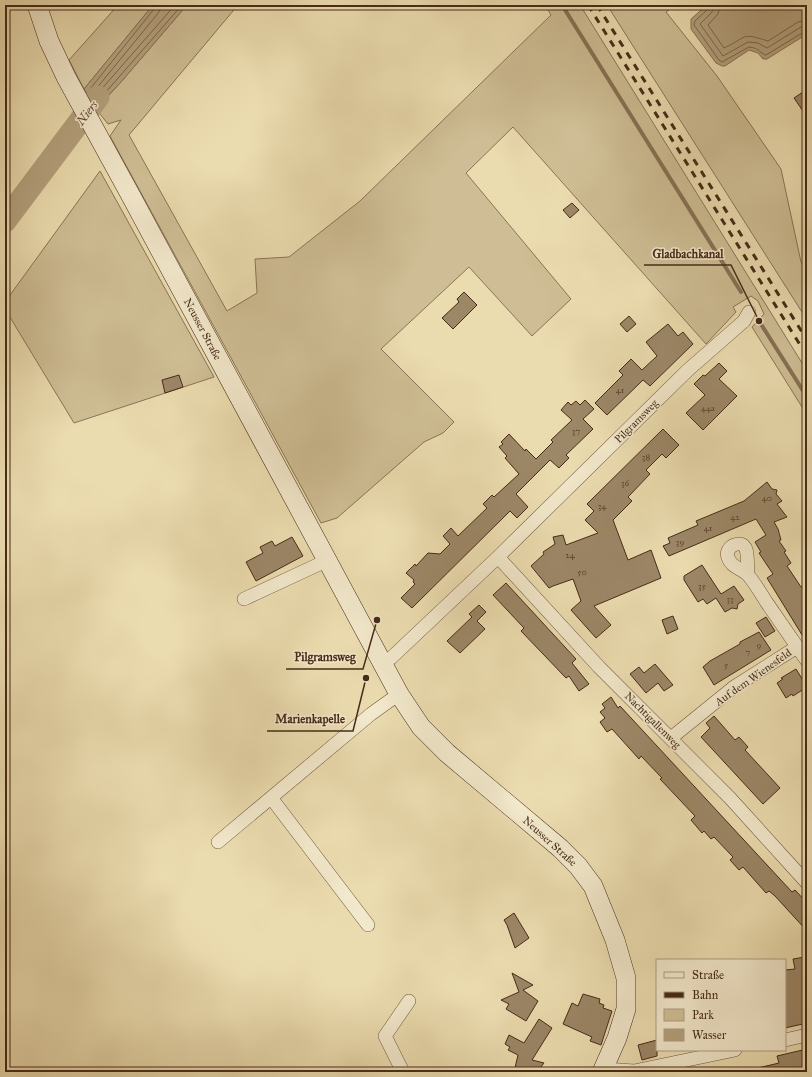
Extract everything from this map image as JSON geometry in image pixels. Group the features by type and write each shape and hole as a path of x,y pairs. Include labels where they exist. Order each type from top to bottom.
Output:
{"street":[{"name":"Neusser Straße","path":"37,5 53,51 77,100 98,135 400,694 421,727 447,753 560,848 578,866 593,886 614,940 626,978 626,1009 617,1038 603,1070"},
{"name":"Pilgramsweg","path":"383,662 391,658 498,557 688,370 744,321 749,312"},
{"name":"Nachtigallenweg","path":"498,557 599,667 730,798 807,883"},
{"path":"244,600 328,560"},
{"name":"Auf dem Wienesfeld","path":"748,574 807,661"},
{"name":"Auf dem Wienesfeld","path":"671,738 734,687 797,647"},
{"path":"218,842 272,799 366,719 400,694"},
{"path":"272,799 368,925"},
{"path":"403,1072 385,1036 409,1001"},
{"path":"786,1040 807,1035"},
{"path":"603,1070 634,1071 730,1051"}],"green space":[{"path":"118,5 153,5 84,89 69,60"},
{"path":"187,5 238,5 129,135 227,311 257,293 255,259 289,257 360,201 551,15 545,5 580,5 807,371 807,415 752,327 764,314 758,301 751,296 733,307 736,312 706,344 513,127 466,173 571,299 532,336 469,267 381,349 454,422 443,433 424,442 337,518 321,523 110,136 121,120 108,124 96,109"},
{"path":"607,5 676,5 666,12 717,76 781,169 801,262 807,272 807,320"},
{"path":"100,171 214,377 74,423 5,309 5,302"}],"water":[{"path":"153,5 187,5 96,109 84,89"},
{"path":"707,5 807,5 807,34 767,59 763,59 758,53 749,50 725,66 722,66 716,63 691,29 691,19"}],"building":[{"path":"803,92 807,97 807,117 794,98"},
{"path":"572,203 579,210 570,218 563,210"},
{"path":"464,292 477,305 453,329 442,318 459,302 457,299"},
{"path":"629,316 636,324 627,332 620,324"},
{"path":"668,324 678,336 683,332 693,344 650,386 643,380 607,415 595,403 623,375 619,371 631,359 642,370 657,356 646,342"},
{"path":"719,363 727,371 719,379 737,396 703,430 686,413 705,395 694,384"},
{"path":"179,375 183,387 165,393 162,380"},
{"path":"585,400 594,409 583,419 593,429 566,455 569,458 559,468 550,460 516,494 528,507 517,518 510,511 412,608 401,598 415,584 413,582 414,580 406,573 415,564 416,566 428,553 440,554 450,544 443,536 451,528 458,536 487,508 483,504 492,495 494,497 519,474 505,458 507,456 499,447 503,444 501,442 509,434 525,451 526,449 536,459 553,442 551,440 572,420 561,410 568,402 571,405 576,401 580,405"},
{"path":"663,429 679,445 666,458 662,454 646,470 650,474 628,497 632,501 613,520 628,560 651,550 661,578 594,606 611,625 596,638 571,610 581,601 573,579 549,588 531,566 544,554 543,552 555,544 553,537 563,535 566,545 598,533 585,520 594,511 587,504"},
{"path":"767,482 772,489 777,490 776,494 782,501 777,504 787,517 774,522 781,540 779,541 786,551 784,552 791,563 787,566 801,587 807,584 807,643 767,578 773,574 759,553 761,552 755,542 766,535 756,519 669,556 663,546 670,543 668,538 698,525 696,521 744,501"},
{"path":"292,537 303,556 256,581 246,562 263,553 260,547 272,541 275,546"},
{"path":"702,565 721,594 734,586 744,600 738,604 737,609 732,608 725,612 716,598 707,604 703,599 698,602 684,580 684,576"},
{"path":"506,583 576,659 572,663 589,684 579,691 569,676 566,678 521,631 524,628 493,595"},
{"path":"479,605 486,612 477,621 485,629 460,653 447,641 472,617 469,614"},
{"path":"673,616 678,629 667,634 662,620"},
{"path":"766,617 775,631 765,637 756,623"},
{"path":"759,632 771,650 714,685 703,667 710,661 740,644 740,642"},
{"path":"655,664 673,685 664,691 658,683 646,693 630,674 639,667 644,673"},
{"path":"796,669 807,687 793,696 792,694 786,698 777,683 783,679 781,678"},
{"path":"611,697 618,708 620,706 792,892 795,890 807,903 807,931 775,896 769,891 766,893 743,867 739,870 730,860 733,857 714,837 711,839 704,831 702,833 691,820 695,816 660,779 662,778 641,756 639,759 612,729 607,732 600,722 605,718 600,712 605,708 602,704"},
{"path":"714,716 735,740 739,737 748,747 745,750 780,788 763,804 701,737 710,728 706,723"},
{"path":"514,913 529,938 515,948 504,920"},
{"path":"805,957 807,968 807,1023 786,1028 786,970 795,969 793,959"},
{"path":"512,973 533,985 523,990 538,1001 526,1021 506,1009 509,1004 501,1000 519,992"},
{"path":"583,994 600,999 599,1003 604,1005 603,1008 612,1011 601,1045 590,1041 592,1037 563,1024 572,1003 578,1006"},
{"path":"539,1019 552,1028 532,1060 544,1063 537,1072 514,1072 518,1055 508,1050 510,1047 505,1044 509,1035 524,1043"},
{"path":"656,1040 657,1056 642,1060 638,1045"},
{"path":"807,1049 807,1072 759,1072 758,1068 779,1063 777,1056"}],"waterway":[{"path":"562,5 741,292"},
{"name":"Niers","path":"5,221 98,97"},
{"path":"759,321 807,397"}],"railway":[{"path":"588,5 807,356"},
{"path":"597,5 807,340"}],"place":[{"name":"Gladbachkanal","path":"759,321"},
{"name":"Pilgramsweg","path":"377,620"},
{"name":"Marienkapelle","path":"366,678"}]}
